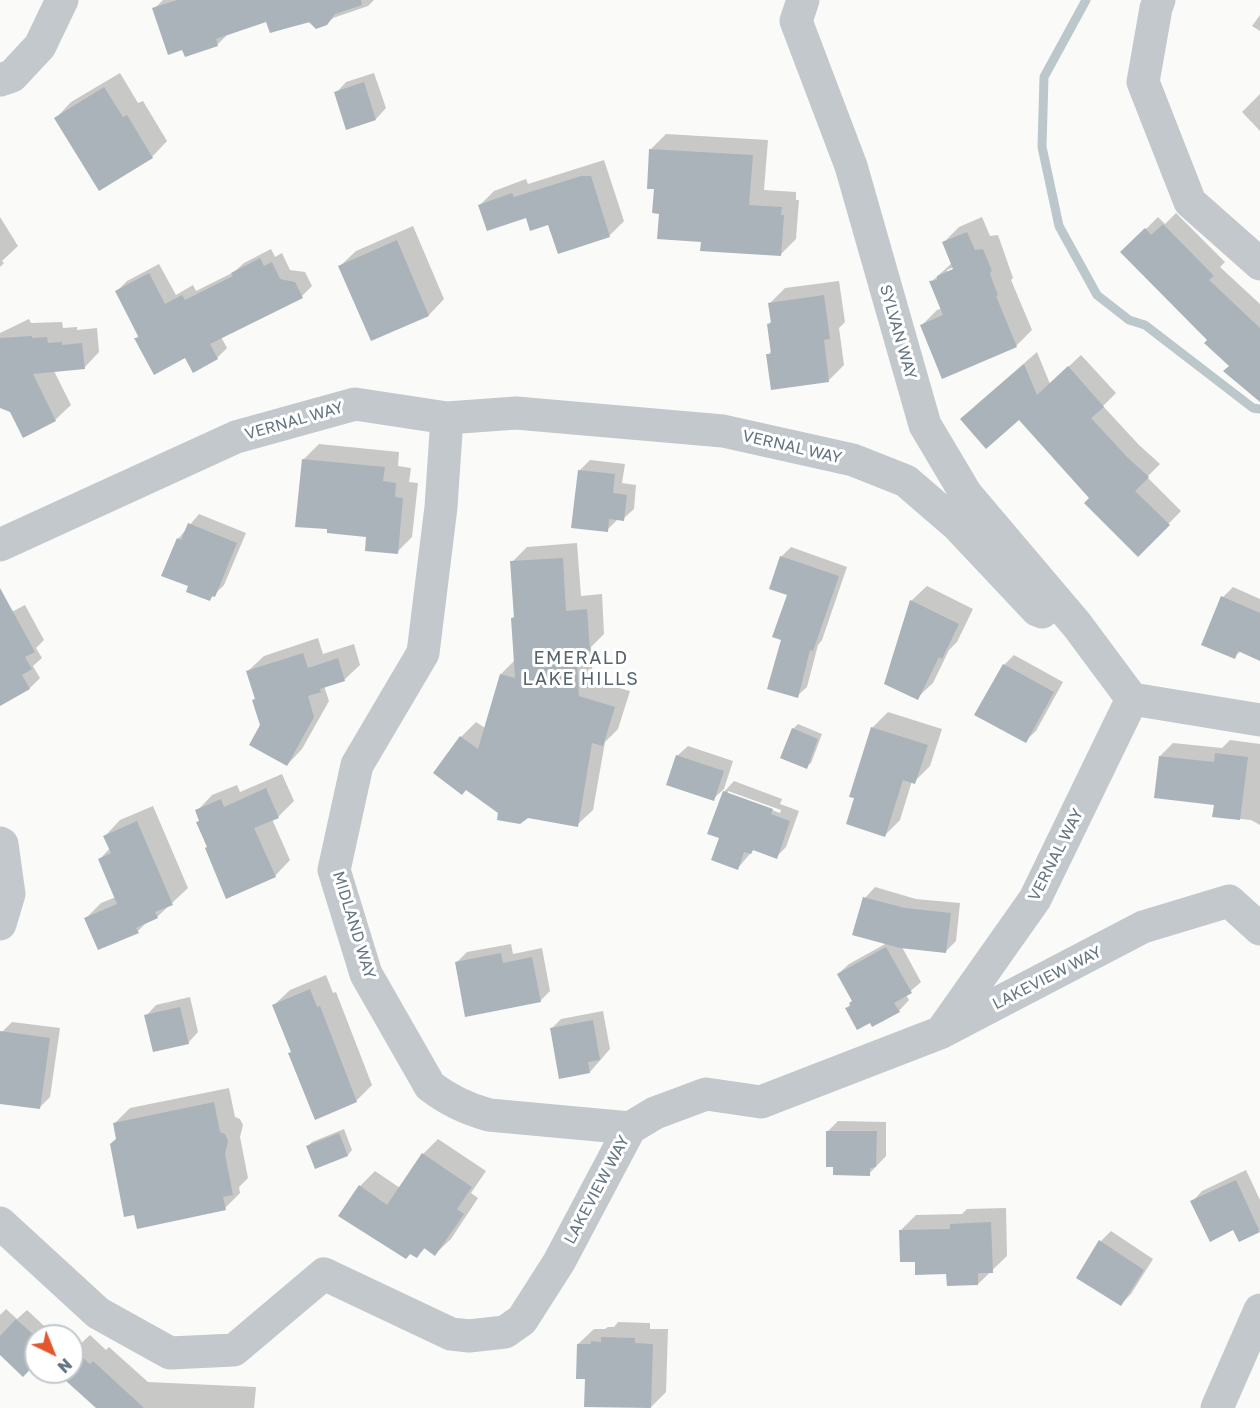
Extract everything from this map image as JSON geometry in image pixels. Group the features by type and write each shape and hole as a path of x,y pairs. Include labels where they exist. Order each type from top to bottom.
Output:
{"street":[{"path":"0,80 12,75 40,46 62,0"},
{"name":"SYLVAN WAY","path":"803,0 796,21 851,166 925,425 966,494 1077,625"},
{"path":"1159,0 1143,82 1190,202 1260,264"},
{"name":"VERNAL WAY","path":"0,545 236,437 355,404 447,418 516,413 723,431 853,460 906,481 957,525 1037,610 1077,625"},
{"name":"MIDLAND WAY","path":"447,418 441,507 423,653 357,765 333,870 366,974 430,1086 469,1110 489,1115 630,1128"},
{"path":"1077,625 1132,699 1260,720"},
{"name":"VERNAL WAY","path":"942,1032 1035,899 1132,699"},
{"path":"0,843 2,843 9,894 0,924"},
{"name":"LAKEVIEW WAY","path":"0,1223 98,1313 170,1353 234,1350 324,1274 451,1334 469,1336 505,1332 522,1320 559,1262 630,1128 655,1113 706,1094 761,1102 942,1032 1143,927 1229,901 1260,929"},
{"path":"1217,1408 1260,1310"}],"building":[{"path":"177,0 361,0 362,5 335,14 327,25 316,29 309,22 270,33 266,22 216,39 218,46 185,57 182,50 168,55 152,8"},
{"path":"364,82 376,120 346,130 334,92"},
{"path":"104,87 123,117 127,115 153,158 99,191 54,118"},
{"path":"649,149 753,155 749,205 782,207 781,215 784,215 781,256 700,251 701,242 657,239 659,214 652,213 654,189 647,189"},
{"path":"581,176 591,176 610,237 558,254 548,225 530,231 526,218 487,231 478,205 512,193 514,197"},
{"path":"1163,224 1214,276 1209,280 1260,328 1260,402 1223,371 1229,366 1204,343 1207,340 1120,252 1145,228 1151,235"},
{"path":"967,232 975,250 983,249 992,271 990,272 991,277 998,295 996,296 1017,347 942,379 920,325 943,315 929,281 937,280 937,276 953,269 942,242"},
{"path":"397,240 429,316 371,341 338,266"},
{"path":"260,258 264,266 272,262 280,279 295,282 303,298 210,344 218,359 193,373 185,358 154,375 134,338 139,338 115,291 149,273 165,304 182,295 185,300 233,276 231,273"},
{"path":"824,295 830,339 824,340 829,382 771,390 766,354 771,354 767,324 771,323 768,303"},
{"path":"32,336 32,338 47,337 48,343 62,342 62,345 82,343 85,369 33,374 56,421 23,438 10,412 0,408 0,338"},
{"path":"1024,364 1037,395 1068,366 1104,407 1091,418 1149,477 1135,491 1170,525 1138,557 1084,503 1089,498 1019,420 986,449 960,419"},
{"path":"302,459 385,467 383,481 396,483 395,497 403,498 398,554 365,551 366,537 327,533 327,529 295,527"},
{"path":"578,470 615,474 613,493 627,495 624,521 609,519 608,532 571,528"},
{"path":"188,523 237,543 215,597 212,596 210,601 186,592 188,586 161,576 177,538 181,540"},
{"path":"780,556 839,576 813,651 810,650 798,698 767,689 781,640 772,637 787,595 769,589"},
{"path":"563,558 566,611 587,609 590,651 576,651 579,696 615,707 603,746 592,743 578,827 528,818 520,824 497,820 498,813 466,790 462,795 433,773 460,736 478,749 500,674 515,678 510,561"},
{"path":"0,588 35,652 25,657 32,669 22,675 30,689 0,706"},
{"path":"1221,596 1260,613 1260,661 1238,651 1235,659 1201,645"},
{"path":"910,600 959,624 942,659 939,657 918,700 884,684"},
{"path":"303,653 308,668 338,658 345,681 320,689 321,692 308,696 314,717 287,766 249,745 260,725 246,671"},
{"path":"1003,664 1054,692 1026,743 974,715"},
{"path":"871,727 928,745 915,784 903,780 885,837 846,824 854,798 849,797"},
{"path":"792,728 818,739 807,769 780,758"},
{"path":"1215,753 1248,757 1240,820 1212,817 1214,805 1154,798 1159,756 1214,762"},
{"path":"676,755 724,771 714,801 666,785"},
{"path":"266,788 279,818 254,828 276,877 226,899 205,848 207,847 196,822 199,821 195,810 221,799 224,807"},
{"path":"723,791 773,809 771,814 790,821 777,859 753,850 751,854 744,852 738,870 711,860 719,838 707,834"},
{"path":"137,821 173,905 155,912 158,918 136,928 139,933 98,950 84,918 117,904 98,859 111,853 103,836"},
{"path":"863,897 905,908 951,913 946,953 900,948 852,935"},
{"path":"886,947 912,993 894,1003 900,1012 872,1027 870,1023 857,1030 845,1008 851,1006 849,1003 852,1001 837,974"},
{"path":"501,953 503,963 532,957 541,1002 465,1017 455,962"},
{"path":"310,989 317,1007 320,1006 357,1102 315,1120 288,1053 291,1052 272,1005"},
{"path":"180,1007 189,1044 153,1052 144,1015"},
{"path":"593,1020 600,1060 588,1062 590,1073 559,1079 550,1028"},
{"path":"0,1031 50,1038 40,1109 0,1104"},
{"path":"214,1102 220,1132 225,1134 228,1141 225,1154 233,1195 223,1197 226,1210 137,1229 134,1215 124,1217 110,1144 116,1139 113,1123"},
{"path":"826,1131 877,1131 876,1167 870,1168 870,1176 833,1175 833,1167 826,1167"},
{"path":"339,1133 348,1156 315,1169 306,1146"},
{"path":"422,1153 472,1187 457,1209 464,1214 435,1256 424,1248 417,1258 410,1254 406,1259 338,1216 359,1185 387,1205"},
{"path":"1236,1180 1260,1232 1239,1242 1233,1230 1210,1242 1190,1201"},
{"path":"991,1222 993,1273 978,1273 978,1285 947,1286 946,1274 915,1275 915,1262 900,1262 899,1230 950,1229 950,1224"},
{"path":"1099,1240 1144,1270 1121,1306 1076,1278"},
{"path":"16,1319 24,1326 23,1377 0,1355 0,1336"},
{"path":"601,1337 635,1338 635,1343 653,1344 651,1408 584,1407 585,1379 576,1379 577,1344 591,1344 591,1341 601,1342"},
{"path":"84,1359 90,1364 93,1361 144,1408 96,1408 69,1384 84,1384"}],"waterway":[{"path":"1086,0 1044,77 1042,147 1059,226 1097,295 1129,320 1145,325 1253,408 1260,409"}],"district":[{"name":"EMERALD LAKE HILLS","path":"581,668"}]}
